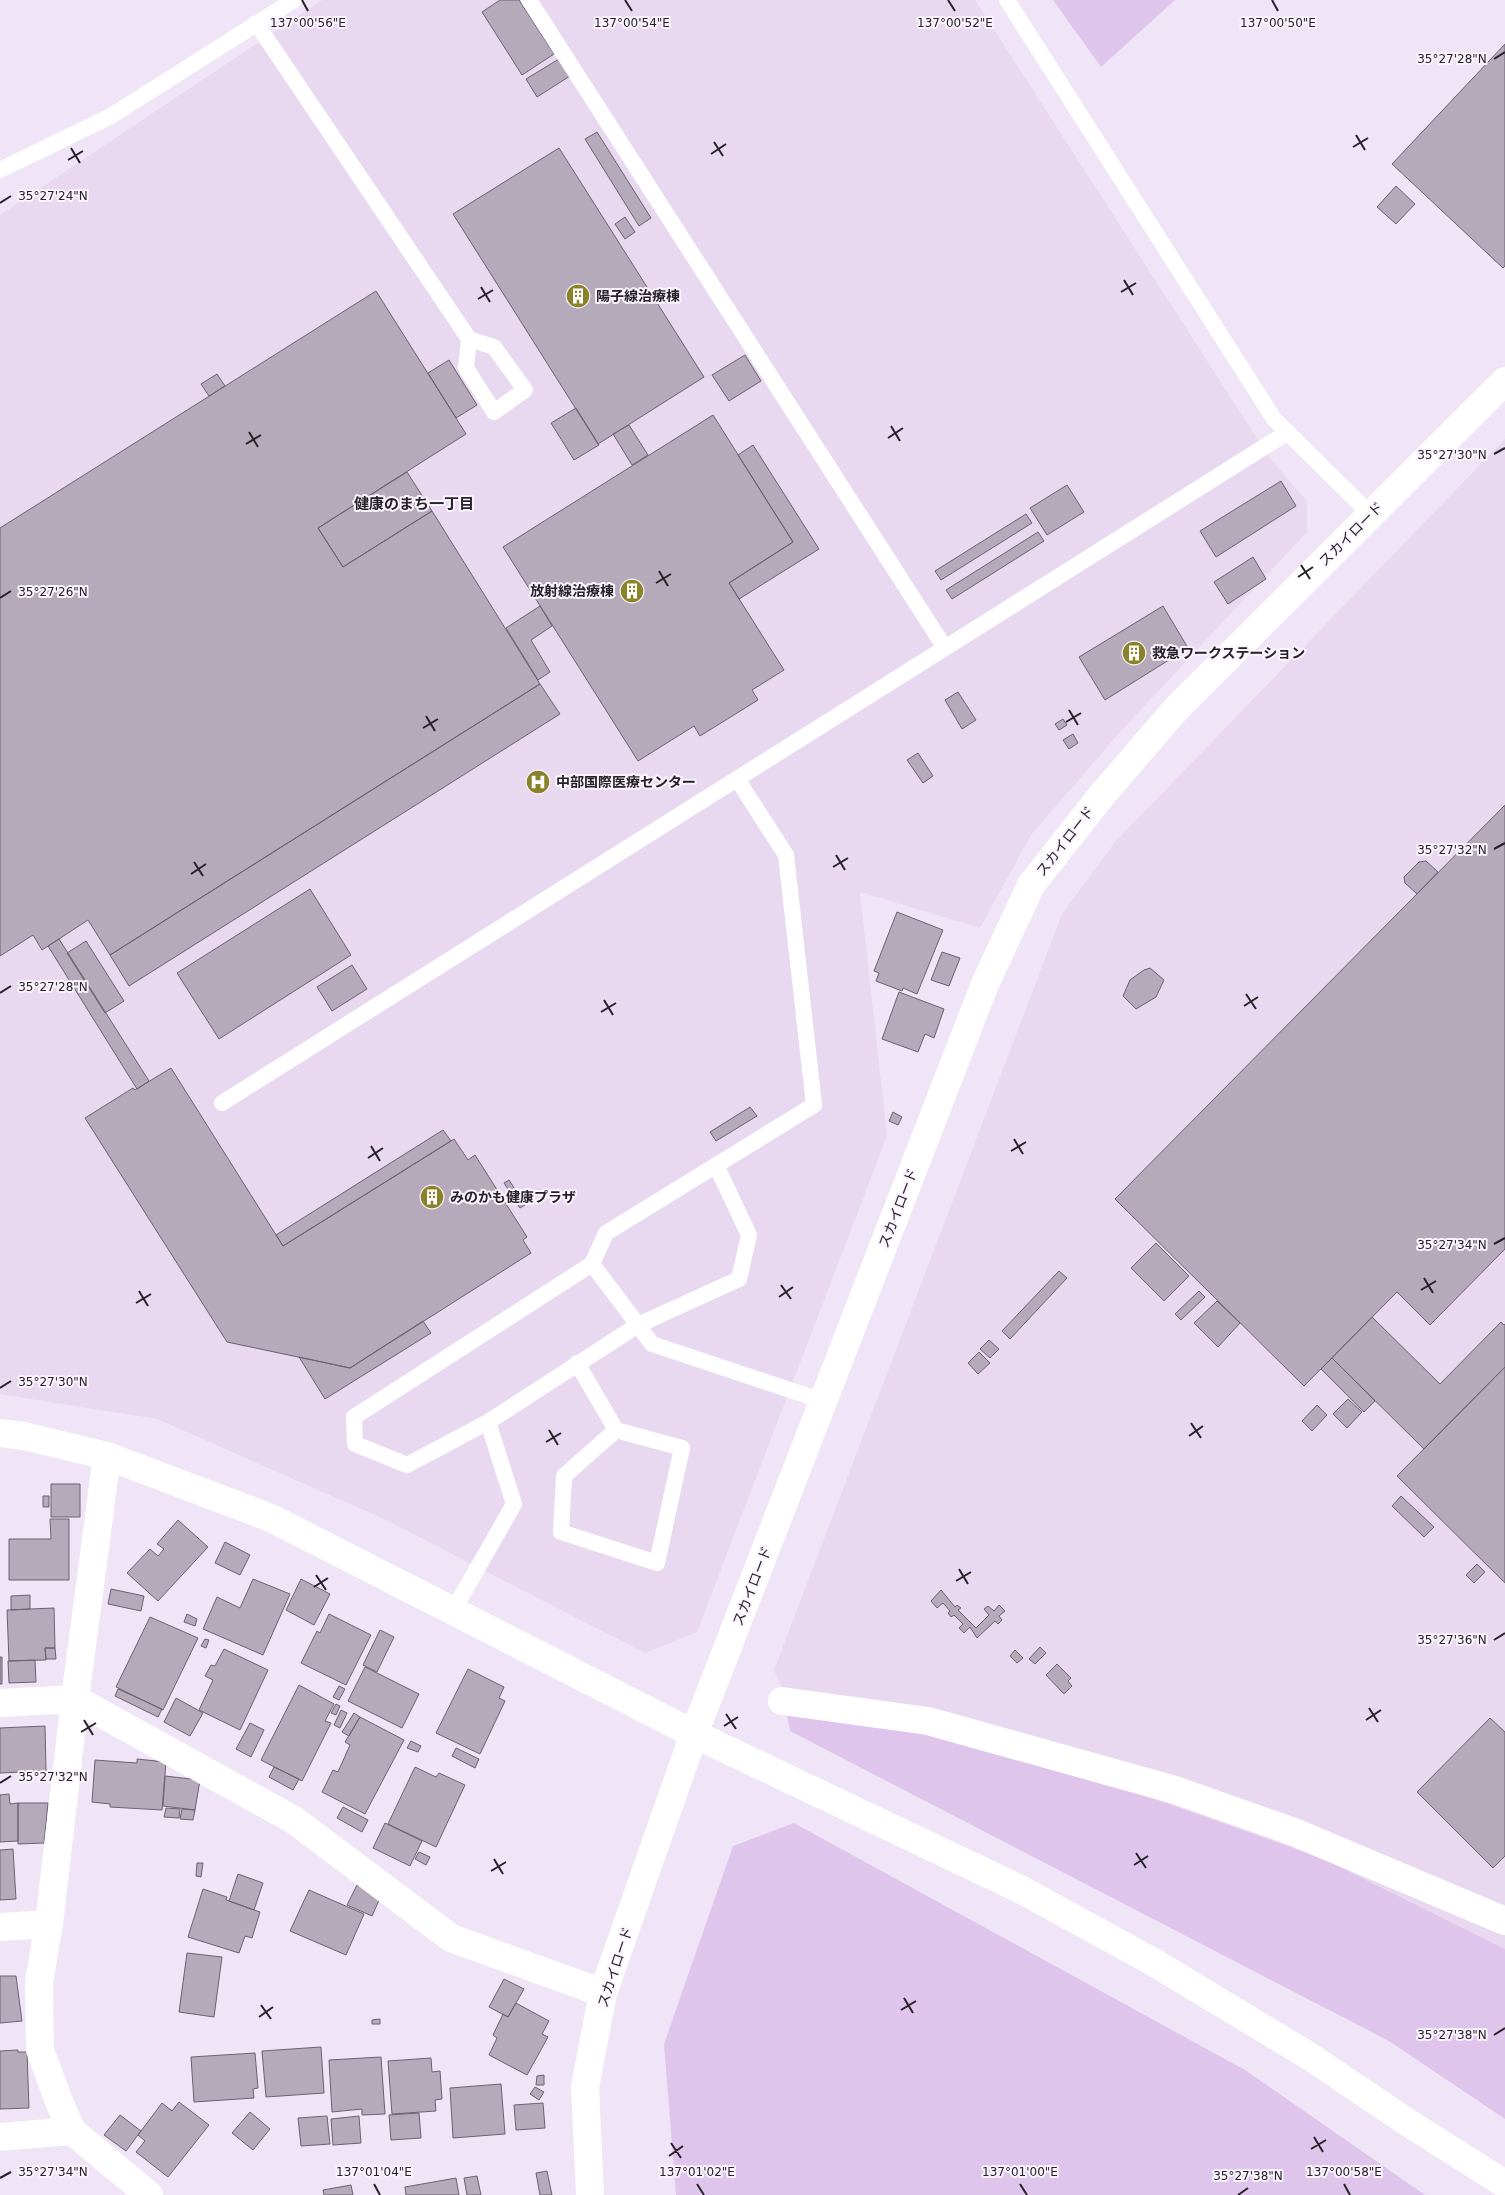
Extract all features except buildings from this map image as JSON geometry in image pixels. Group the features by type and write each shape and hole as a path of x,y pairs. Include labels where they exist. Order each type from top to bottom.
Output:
{"street":[{"name":"スカイロード","path":"590,2195 585,2087 603,1993 694,1734 985,984 1031,885 1102,794 1176,709 1505,381"},
{"path":"0,1433 24,1436 107,1456 271,1518 694,1734 1022,1890 1147,1958 1309,2056 1407,2122 1505,2184"},
{"path":"107,1456 75,1699 49,1924 39,1982 40,2050 72,2131 149,2195"},
{"path":"0,1703 75,1699 294,1820 451,1938 603,1993"},
{"path":"782,1701 928,1721 1176,1790 1294,1832 1505,1921"},
{"path":"0,1927 49,1924"},
{"path":"0,2137 72,2131"}],"lane":[{"path":"0,170 111,116 294,0"},
{"path":"529,0 946,648"},
{"path":"1007,0 1274,420 1371,515"},
{"path":"256,24 469,339"},
{"path":"222,1103 1288,432"},
{"path":"716,1165 750,1234 739,1279 638,1325 488,1422 407,1465 355,1444 354,1417 592,1264 606,1233 716,1165 814,1105 786,855 737,779"},
{"path":"592,1264 652,1344 823,1401"},
{"path":"577,1363 616,1430 682,1448 657,1563 561,1532 564,1476 616,1430"},
{"path":"453,1611 514,1504 488,1422"}],"shaded area":[{"name":"中部国際医療センター","path":"322,0 975,0 1269,457 1307,501 1307,532 1122,730 1031,835 980,928 860,892 887,1136 697,1632 645,1653 384,1519 157,1419 0,1394 0,215"},
{"path":"1053,0 1175,0 1101,67"},
{"path":"1505,439 1505,1949 1326,1860 782,1688 774,1670 1062,914 1115,842"},
{"path":"782,1688 1039,1758 1326,1860 1505,1949 1505,2119 1389,2041 790,1731"},
{"path":"794,1823 1245,2070 1425,2195 676,2195 664,2044 733,1846"}],"place":[{"name":"陽子線治療棟","path":"578,296"},
{"name":"放射線治療棟","path":"632,591"},
{"name":"救急ワークステーション","path":"1134,653"},
{"name":"中部国際医療センター","path":"538,782"},
{"name":"みのかも健康プラザ","path":"432,1197"}],"district":[{"name":"健康のまち一丁目","path":"414,504"}]}
